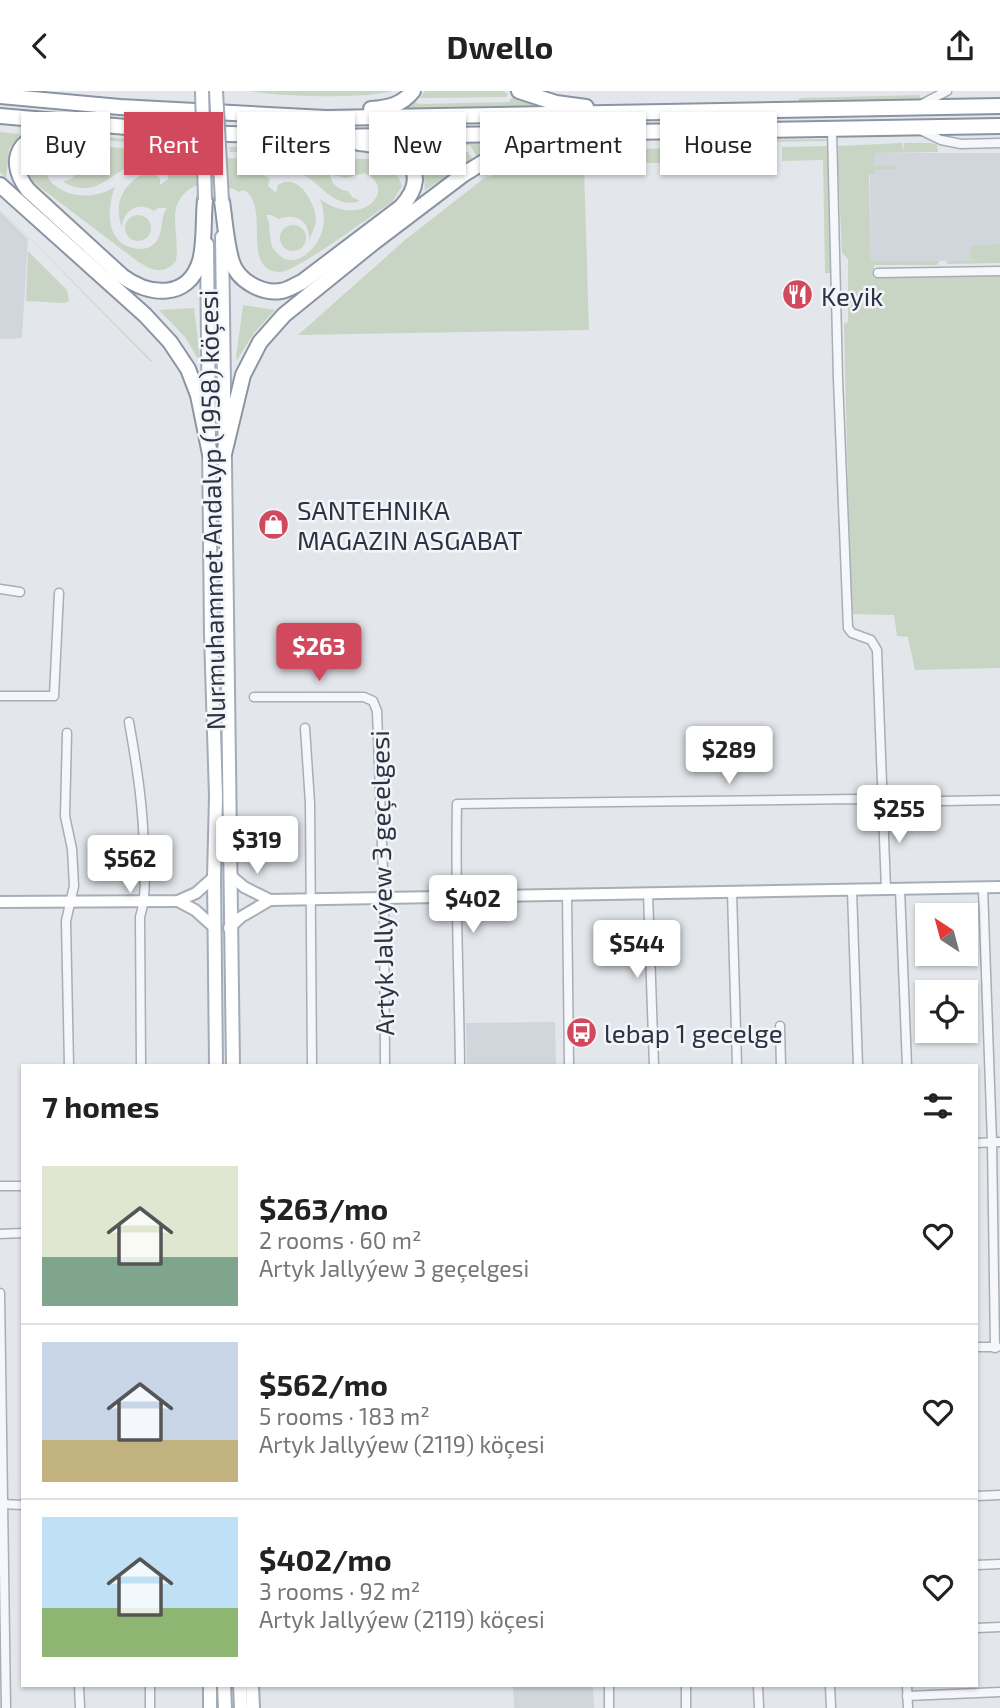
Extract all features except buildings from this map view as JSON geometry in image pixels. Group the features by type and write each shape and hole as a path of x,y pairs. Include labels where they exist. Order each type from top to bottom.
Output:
{"highway":[{"path":"48,91 102,100 120,107"},
{"path":"344,112 389,108 400,103 413,91"},
{"path":"519,91 556,103 628,112"},
{"path":"0,96 120,107 237,113"},
{"path":"646,113 1000,106"},
{"path":"0,116 122,128 237,134"},
{"path":"355,118 480,116"},
{"path":"646,133 1000,126"},
{"path":"122,128 103,134 55,130 30,137 17,157 23,184 122,276 152,292 179,287 197,268 201,257 205,200"},
{"path":"355,137 480,135"},
{"path":"222,201 232,261 239,275 266,291 282,291 302,282 401,207 413,187 414,178 410,166 393,150 355,143"},
{"path":"217,454 243,375 260,342 284,315 373,243 480,164"},
{"path":"0,185 145,315 170,342 188,369 217,454"}],"main road":[{"name":"Nurmuhammet Andalyp (1958) köçesi","path":"202,91 217,454 233,1064"},
{"name":"Nurmuhammet Andalyp (1958) köçesi","path":"216,91 222,201 212,688 216,797 216,1064"},
{"path":"210,1687 210,1708"},
{"path":"224,1687 225,1708"},
{"path":"241,1687 250,1706"},
{"path":"250,1706 252,1687"}],"street":[{"path":"916,109 947,91"},
{"path":"917,129 941,140 961,144 1000,143"},
{"path":"832,130 848,628 852,633 871,640 877,650 886,890"},
{"path":"878,274 1000,271"},
{"path":"0,589 20,592"},
{"path":"0,696 51,697 55,693 59,593"},
{"name":"Artyk Jallyýew 3 geçelgesi","path":"254,697 365,697 373,701 378,716 384,898 385,1064"},
{"path":"129,722 142,802 145,900 140,917 141,1064"},
{"path":"305,728 310,803 312,1064"},
{"path":"67,733 65,815 72,849 74,886 66,921 69,1064"},
{"path":"460,1064 457,804 1000,800"},
{"path":"230,875 244,887 270,900 1000,887"},
{"path":"0,902 178,901 196,893 214,877"},
{"path":"978,1347 997,1347 996,1142 983,888"},
{"path":"900,889 906,1064"},
{"path":"852,890 858,1064"},
{"path":"732,892 737,1064"},
{"path":"648,894 654,1064"},
{"path":"567,895 569,1064"},
{"path":"229,928 241,917 270,900"},
{"path":"178,901 195,910 215,928"},
{"path":"780,1026 781,1064"},
{"path":"978,1143 996,1142"},
{"path":"0,1186 21,1186"},
{"path":"0,1234 21,1233"},
{"path":"0,1293 6,1708"},
{"path":"978,1496 1000,1495"},
{"path":"2,1504 21,1505"},
{"path":"978,1565 1000,1564"},
{"path":"978,1627 1000,1627"},
{"path":"79,1687 80,1708"},
{"path":"150,1687 150,1708"},
{"path":"608,1687 609,1708"},
{"path":"686,1687 686,1708"},
{"path":"758,1687 759,1708"},
{"path":"830,1687 831,1708"},
{"path":"907,1687 908,1708"},
{"path":"907,1696 1000,1692"}],"shaded area":[{"path":"874,153 1000,153 1000,260 871,262 870,175 874,174"},
{"path":"0,211 28,239 22,338 0,339"},
{"path":"555,1022 556,1064 467,1064 466,1023"},
{"path":"513,1687 593,1687 594,1708 514,1708"}],"green space":[{"path":"250,91 392,91 380,94 322,96"},
{"path":"425,91 503,91 508,94 506,97 420,98"},
{"path":"515,93 545,105 545,108 408,110 407,107 413,102 509,102"},
{"path":"920,95 920,100 799,101 799,98"},
{"path":"0,132 20,134 9,150 6,178 0,172"},
{"path":"110,137 124,139 124,142 110,141"},
{"path":"827,139 827,141 777,142"},
{"path":"466,141 480,141 480,155 477,157 470,145 466,145"},
{"path":"902,143 903,152 904,143 931,143 937,145 938,152 874,153 874,166 896,166 897,169 874,170 874,174 869,175 871,261 939,261 937,265 874,265 874,278 1000,275 1000,668 915,670 908,637 897,636 894,615 851,614 844,324 848,322 848,259 842,253 837,146"},
{"path":"237,146 237,152 230,152 229,147"},
{"path":"828,146 831,273 825,273 823,160 782,161 782,147"},
{"path":"110,147 124,148 124,170 104,182 86,188 63,182 75,175 110,175"},
{"path":"355,147 369,148 369,152 355,152"},
{"path":"660,148 660,163 646,163 646,149"},
{"path":"466,152 473,160 466,164"},
{"path":"223,158 237,158 237,175 264,175 270,179 268,186 276,193 278,185 292,182 309,197 316,219 309,240 307,228 301,220 291,217 279,219 266,215 273,248 283,258 291,260 305,255 321,235 324,216 320,199 335,207 349,210 361,209 377,197 375,180 365,173 345,178 334,175 355,175 355,159 369,159 369,175 397,175 402,186 393,201 353,229 301,263 279,272 267,269 261,261 252,198 244,190 238,192 234,189 199,184 187,191 176,207 176,261 166,269 157,270 137,261 29,179 27,175 47,175 66,192 81,195 97,194 115,187 110,204 113,231 117,239 124,244 144,249 157,240 167,208 154,211 142,207 132,209 125,216 122,228 120,202 132,182 142,175 157,175 160,185 168,179 168,175 223,175"},
{"path":"303,175 330,175 336,186 348,191 360,201 351,203 336,199"},
{"path":"424,175 449,175 425,190"},
{"path":"493,175 584,175 589,330 298,335 405,240 483,179"},
{"path":"0,208 152,361 151,362"},
{"path":"138,215 147,219 151,228 147,237 138,241 129,237 125,228 129,219"},
{"path":"293,225 302,229 306,238 302,247 293,251 284,247 280,238 284,229"},
{"path":"1000,244 1000,263 948,264 946,261 982,260 970,259 972,246"},
{"path":"28,251 67,290 69,301 26,301"},
{"path":"243,305 275,310 254,333 237,360 236,357"},
{"path":"194,308 201,364 185,337 159,310"}],"place":[{"name":"Keyik","path":"798,295"},
{"name":"SANTEHNIKA MAGAZIN ASGABAT","path":"274,524"},
{"name":"lebap 1 gecelge","path":"581,1032"}]}
